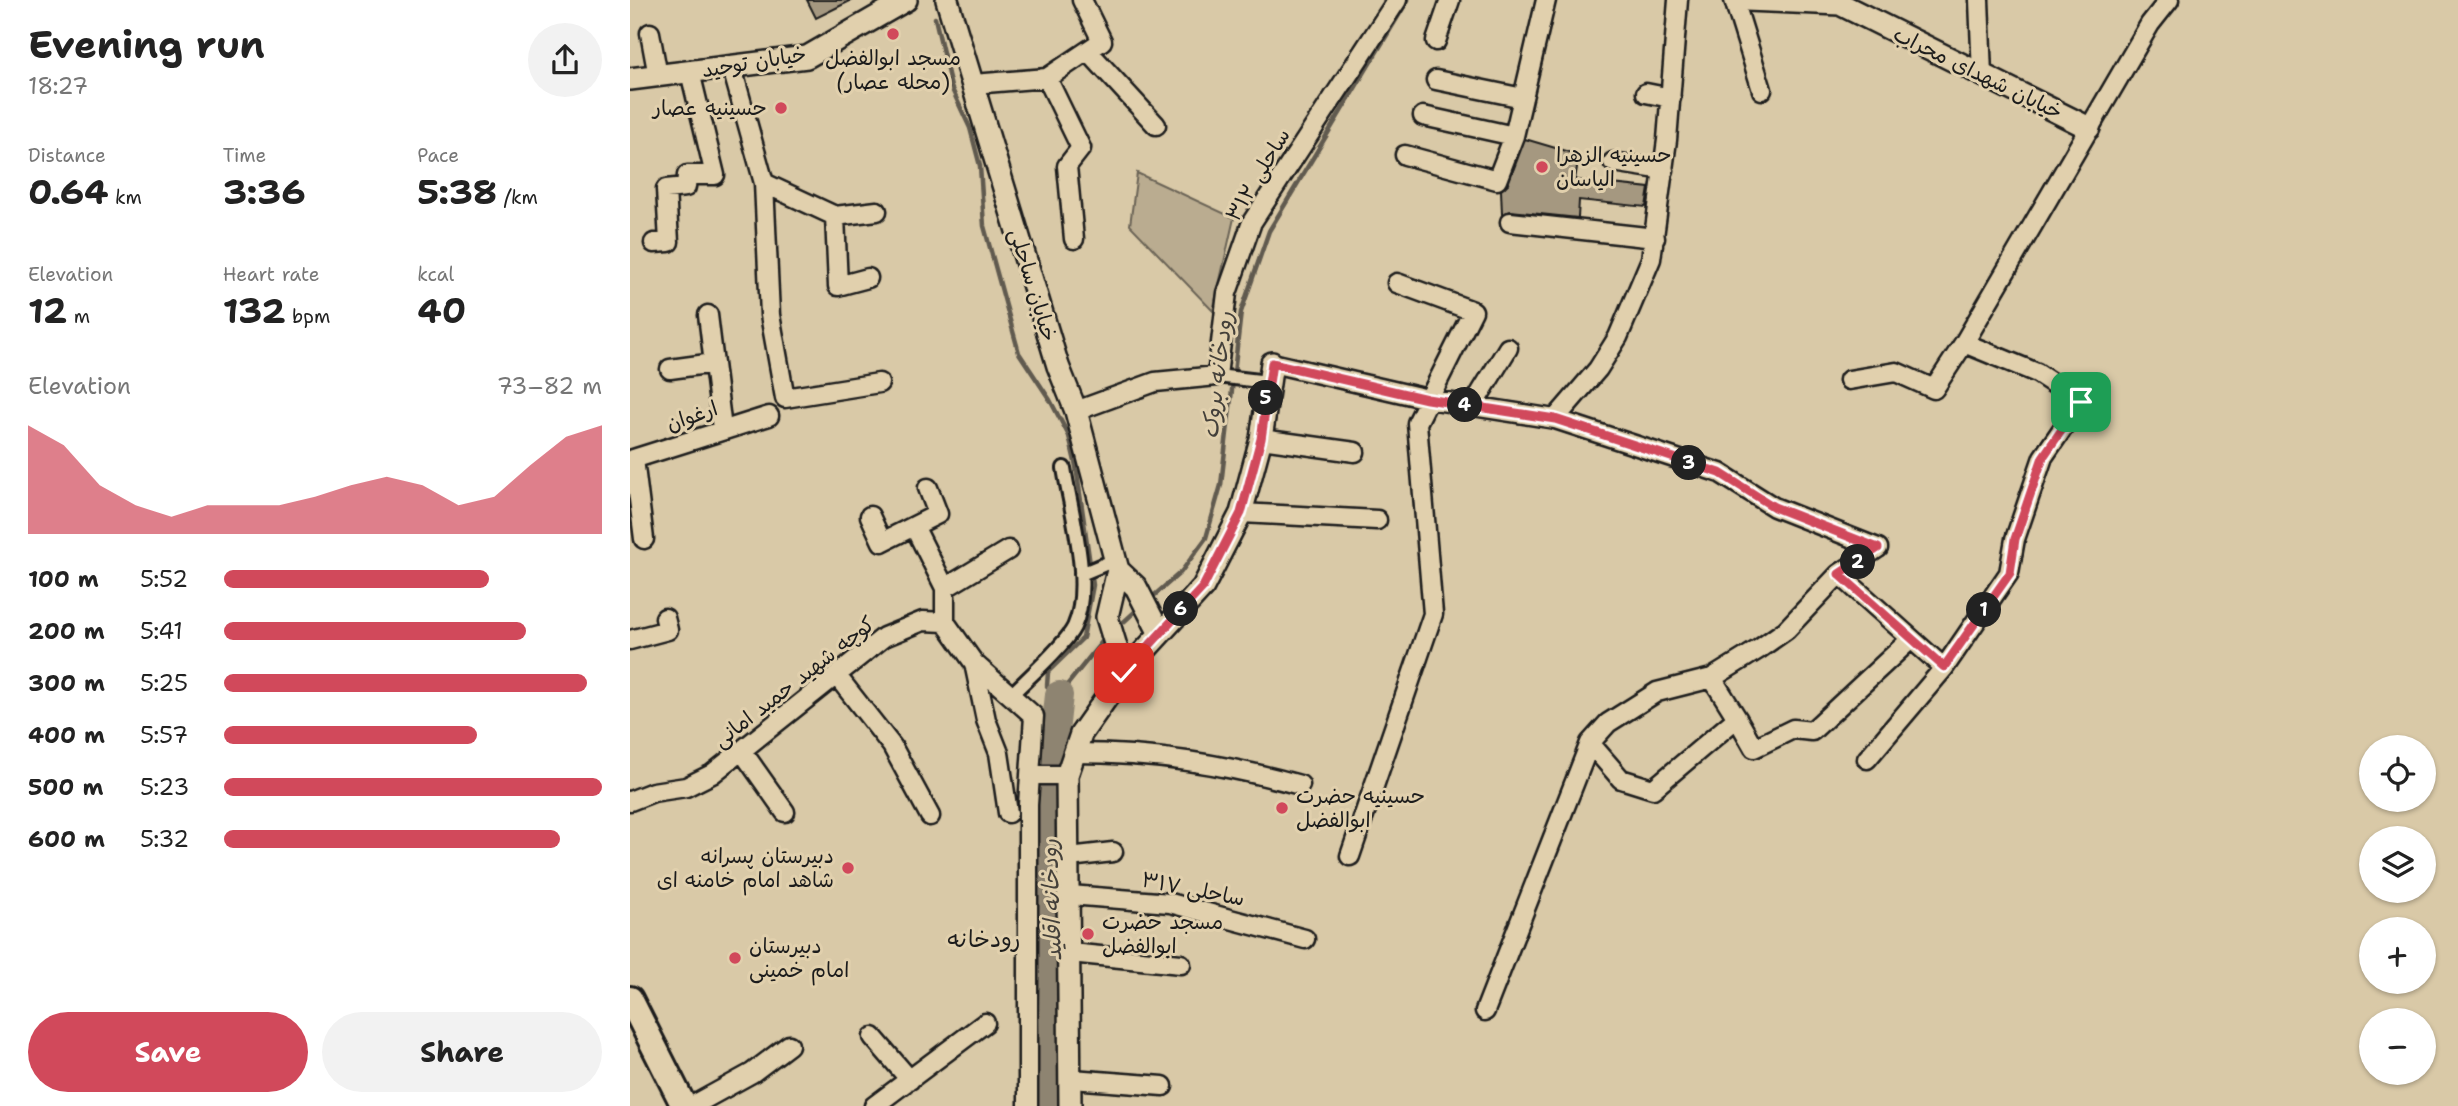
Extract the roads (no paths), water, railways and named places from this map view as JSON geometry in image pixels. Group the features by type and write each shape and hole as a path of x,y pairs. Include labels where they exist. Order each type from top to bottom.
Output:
{"main road":[{"path":"633,1015 684,1106"}],"street":[{"name":"خیابان توحید","path":"630,79 807,57 885,6 906,0"},
{"name":"خیابان ساحلی","path":"947,0 1058,366 1076,411 1116,565 1140,595 1155,625"},
{"path":"973,84 1047,78 1102,41 1083,0"},
{"name":"ساحلی ۳۱۲","path":"1217,376 1227,293 1252,222 1397,0"},
{"path":"1436,41 1450,0"},
{"path":"1405,155 1497,180 1514,136 1546,0"},
{"path":"1555,419 1598,369 1618,337 1651,259 1664,170 1678,0"},
{"path":"1734,0 1762,90"},
{"name":"خیابان شهدای محراب","path":"1746,0 1840,2 2089,128"},
{"path":"1979,0 1982,75"},
{"path":"1849,380 1896,372 1934,389 1965,343 2150,24 2169,0"},
{"path":"650,33 658,76"},
{"path":"1088,51 1156,125"},
{"path":"732,68 764,183 771,315 785,398 880,383"},
{"path":"654,243 670,242 666,189 686,187 687,175 715,175 690,72"},
{"path":"1047,78 1081,148 1067,166 1074,239"},
{"path":"1436,80 1523,98"},
{"path":"1646,93 1671,98"},
{"path":"1423,116 1514,136"},
{"path":"1613,162 1664,170"},
{"path":"764,183 835,216 877,211"},
{"path":"835,216 838,286 868,278"},
{"path":"1510,222 1655,238"},
{"path":"1350,856 1433,614 1417,422 1473,311 1397,283"},
{"path":"708,315 722,429"},
{"path":"1867,758 1944,667 2010,573 2015,539 2043,457 2081,402 2037,373 1965,343"},
{"path":"1472,407 1508,348"},
{"path":"670,369 714,363"},
{"path":"1070,1106 1072,1079 1069,857 1061,774 1074,753 1081,734 1155,625 1203,587 1241,513 1261,439 1270,373"},
{"path":"1076,411 1155,382 1270,373 1555,419 1720,473 1774,507 1878,548 1839,574 1786,630 1712,678 1657,692 1608,723 1590,743 1485,1011"},
{"name":"ارغوان","path":"632,460 769,415"},
{"path":"1261,439 1355,452"},
{"path":"632,460 644,539"},
{"path":"1012,694 1073,629 1079,612 1081,575 1064,468"},
{"path":"870,516 881,542 915,528 938,514 928,488"},
{"path":"1241,513 1377,520"},
{"path":"915,528 944,588 945,622 974,663 1034,716 1028,1106"},
{"path":"944,588 1008,550"},
{"name":"خیابان ساحلی","path":"1116,565 1107,617 1124,673"},
{"path":"1081,575 1116,565"},
{"path":"1839,574 1944,667"},
{"path":"630,640 668,630 665,618"},
{"name":"کوچه شهید حمید امانی","path":"630,801 653,792 686,787 712,774 884,637 923,621 945,622"},
{"path":"1712,678 1754,748 1793,729 1812,731 1911,639"},
{"path":"974,663 986,720 999,753 1008,813"},
{"path":"837,676 892,746 930,816"},
{"path":"1590,743 1621,779 1653,789 1737,718"},
{"path":"742,751 785,812"},
{"path":"1074,753 1138,753 1178,758 1231,766 1300,785"},
{"path":"1033,774 1061,774"},
{"path":"1069,857 1113,852"},
{"name":"ساحلی ۳۱۷","path":"1070,895 1170,903 1305,939"},
{"path":"1070,953 1181,964"},
{"path":"874,1106 985,1023"},
{"path":"873,1037 910,1080"},
{"path":"692,1106 752,1073 789,1045"},
{"path":"1072,1079 1163,1086"}],"waterway":[{"name":"رودخانه بروک","path":"1149,600 1181,572 1206,538 1221,485 1241,312 1269,231 1408,0"},
{"path":"935,18 951,87 970,128 980,166 984,226 1019,353 1050,400 1069,436 1076,466 1093,585 1083,638 1048,672 1047,686 1059,695 1105,638"},
{"name":"رودخانه بروک","path":"1117,628 1139,608"},
{"name":"رودخانه اقلید","path":"1051,1106 1054,1011 1048,798 1059,695"}],"place":[{"name":"مسجد ابوالفضل (محله عصار)","path":"893,34"},
{"name":"حسینیه عصار","path":"781,108"},
{"name":"حسینیه الزهرا الیاسان","path":"1542,167"},
{"name":"حسینیه حضرت ابوالفضل","path":"1282,808"},
{"name":"دبیرستان پسرانه شاهد امام خامنه ای","path":"848,868"},
{"name":"مسجد حضرت ابوالفضل","path":"1088,934"},
{"name":"دبیرستان امام خمینی","path":"735,958"}],"district":[{"name":"رودخانه","path":"984,939"}]}
